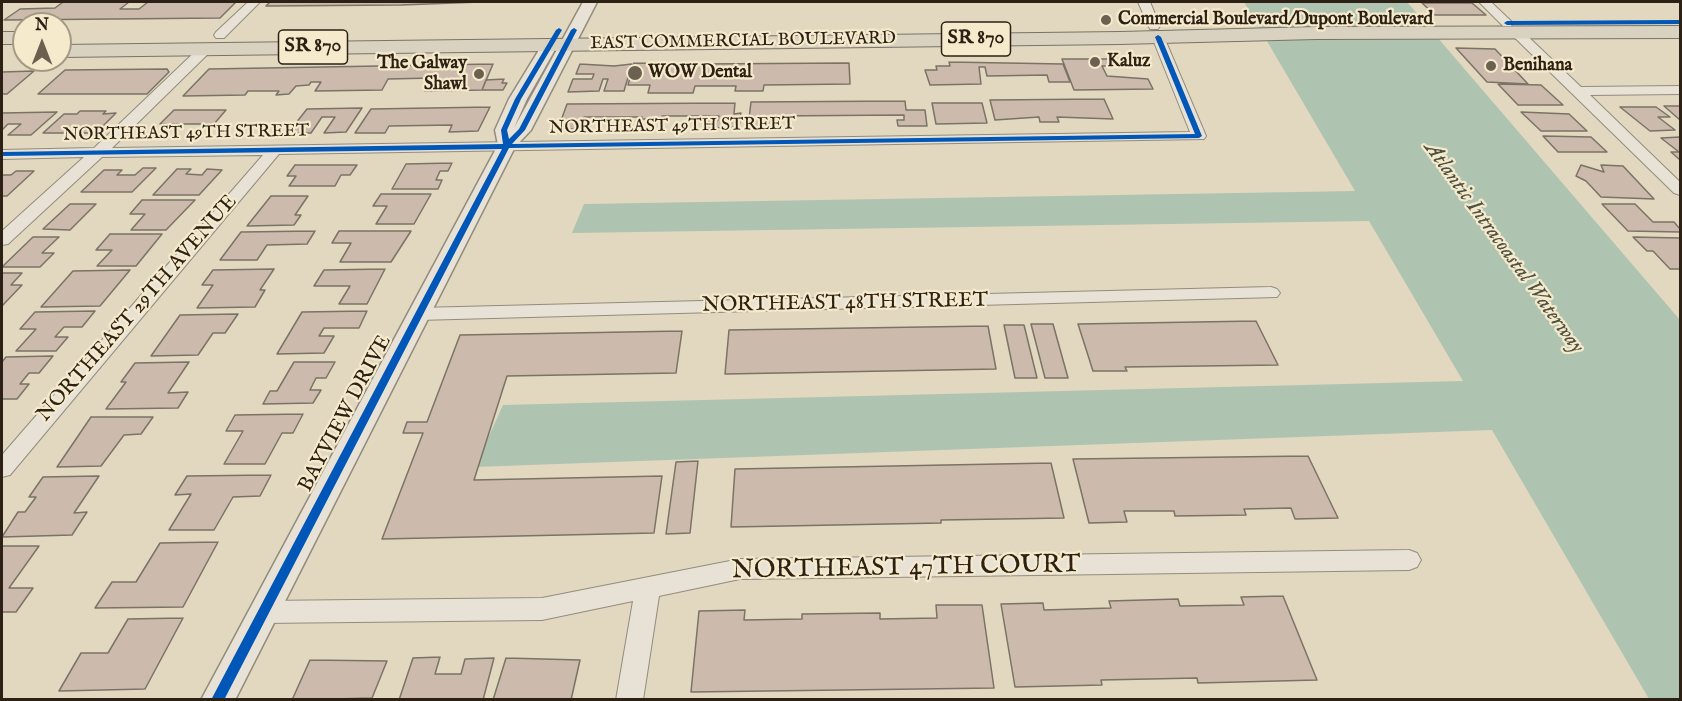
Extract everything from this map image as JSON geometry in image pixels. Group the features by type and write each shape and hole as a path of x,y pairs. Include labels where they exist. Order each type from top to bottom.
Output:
{"main road":[{"name":"SR 870","path":"1518,26 1680,22"},
{"name":"EAST COMMERCIAL BOULEVARD","path":"562,37 826,41 861,34 867,36 888,28 1244,31 1518,26"},
{"name":"SR 870","path":"1518,26 1680,32"},
{"name":"EAST COMMERCIAL BOULEVARD","path":"72,37 213,42 861,34 1120,38 1156,31"},
{"name":"EAST COMMERCIAL BOULEVARD","path":"72,51 167,49 213,42"}],"street":[{"path":"2,240 100,151 254,2"},
{"name":"BAYVIEW DRIVE","path":"217,699 507,145 522,130 575,2"},
{"name":"BAYVIEW DRIVE","path":"562,37 590,2"},
{"path":"1144,2 1156,31"},
{"path":"1485,2 1518,26 1577,91 1677,183"},
{"name":"NORTHEAST 49TH STREET","path":"2,153 1199,136 1156,31"},
{"path":"1577,91 1680,90"},
{"name":"NORTHEAST 29TH AVENUE","path":"2,469 275,150"},
{"name":"NORTHEAST 48TH STREET","path":"418,314 1271,293"},
{"name":"NORTHEAST 47TH COURT","path":"262,612 542,609 740,569 1409,560"},
{"path":"629,699 648,587"}],"water":[{"name":"Atlantic Intracoastal Waterway","path":"1244,2 1407,2 1680,320 1680,699 1649,699 1492,430 475,467 503,405 1463,381 1369,221 572,233 584,204 1355,191"}],"building":[{"path":"63,2 129,2 120,9 139,9 148,2 236,2 220,18 72,19 72,12 16,12 20,9 55,8"},
{"path":"270,2 480,2 266,6"},
{"path":"1422,3 1472,3 1486,15 1435,15"},
{"name":"Benihana","path":"1456,48 1495,49 1528,84 1487,82"},
{"path":"1062,59 1110,59 1113,66 1102,66 1107,76 1148,79 1153,89 1074,90"},
{"path":"949,62 1063,64 1070,82 1049,82 1047,75 987,76 985,67 979,67 981,84 930,85 925,70 937,70 936,66 950,66"},
{"path":"634,63 689,64 689,66 697,64 849,63 850,84 764,85 763,91 735,91 736,86 695,86 693,93 648,93 650,85 628,85"},
{"path":"493,64 482,90 425,91 433,78 388,79 382,90 315,91 321,82 311,82 309,85 296,86 289,94 276,95 279,91 248,91 245,95 183,96 209,69"},
{"path":"580,64 614,66 632,64 624,91 604,91 608,79 603,79 599,91 568,92 573,79 592,79 594,74 576,74"},
{"path":"167,69 169,72 147,94 38,94 63,72 72,72 72,70"},
{"path":"2,72 33,72 7,94 2,94"},
{"path":"504,79 502,83 507,83 503,90 482,90 486,80"},
{"path":"1498,84 1541,85 1563,105 1518,105"},
{"path":"1104,99 1113,119 1057,117 1059,122 1040,122 1039,117 995,120 990,100"},
{"path":"905,101 906,110 925,110 927,126 898,126 897,120 904,120 904,115 771,116 771,121 777,121 777,127 748,127 751,102"},
{"path":"735,103 734,114 741,113 739,127 708,128 709,120 718,120 719,116 662,116 661,119 584,117 582,122 591,122 589,129 558,129 567,104"},
{"path":"932,103 982,103 987,123 936,124"},
{"path":"1664,106 1680,106 1680,120"},
{"path":"490,107 478,131 449,132 452,125 389,126 385,133 355,133 371,109"},
{"path":"1620,107 1656,107 1670,117 1658,117 1675,130 1650,131"},
{"path":"362,108 346,132 324,133 335,117 322,117 311,133 288,133 307,109"},
{"path":"174,110 226,110 214,124 160,124"},
{"path":"80,111 116,113 96,133 43,133 64,114 77,114"},
{"path":"57,112 31,135 8,135 21,124 8,124 2,130 2,113"},
{"path":"1521,112 1569,114 1587,131 1541,131"},
{"path":"1543,136 1591,137 1607,152 1558,152"},
{"path":"1680,137 1680,160 1671,152 1679,152 1661,138"},
{"path":"452,163 448,171 440,171 436,180 442,180 438,189 392,189 406,164"},
{"path":"295,165 357,165 350,175 341,175 335,186 289,186 296,176 287,176"},
{"path":"1581,165 1604,172 1601,165 1623,166 1654,199 1601,197 1586,181 1576,176"},
{"path":"143,168 156,168 132,192 81,192 104,170 122,170 117,175 135,175"},
{"path":"177,169 191,169 186,174 202,175 207,169 222,170 199,195 153,195"},
{"path":"16,171 34,171 7,196 2,196 2,175 11,175"},
{"path":"381,194 431,194 414,224 376,224 387,206 373,206"},
{"path":"271,196 308,196 295,215 301,215 294,225 247,226"},
{"path":"142,200 195,200 166,230 131,230 145,214 130,214"},
{"path":"70,204 96,204 70,230 43,229"},
{"path":"1602,204 1635,204 1653,222 1674,222 1680,232 1628,231"},
{"path":"315,231 307,244 267,245 257,260 220,260 241,232"},
{"path":"339,231 411,231 391,262 340,262 351,243 332,243"},
{"path":"110,234 162,234 136,266 97,266 112,250 96,250"},
{"path":"33,237 59,237 42,253 54,253 40,267 2,267"},
{"path":"1633,237 1680,238 1680,269 1670,269 1653,251 1647,251"},
{"path":"274,269 260,290 265,290 255,307 197,308 213,285 202,285 213,270"},
{"path":"385,269 367,304 339,304 350,286 314,286 324,270"},
{"path":"130,270 100,306 41,307 73,271"},
{"path":"2,273 22,273 11,285 22,285 2,306"},
{"path":"95,311 82,327 64,327 55,337 68,337 56,351 16,351 36,329 20,329 35,312"},
{"path":"367,311 359,328 324,328 319,336 334,336 324,353 277,354 302,312"},
{"path":"238,314 225,333 213,333 198,355 151,356 180,315"},
{"path":"1256,321 1278,365 1125,367 1127,371 1093,371 1078,324"},
{"path":"1031,324 1053,324 1068,378 1045,378"},
{"path":"1004,325 1024,325 1037,378 1015,378"},
{"path":"988,326 996,369 725,374 729,330"},
{"path":"682,331 676,373 507,376 474,480 662,476 654,533 382,539 423,433 403,433 407,422 427,422 460,335"},
{"path":"53,356 39,373 29,373 20,384 29,384 17,399 2,399 2,362 6,357"},
{"path":"189,362 168,393 188,392 178,408 106,409 126,382 121,382 135,363"},
{"path":"294,362 335,362 326,378 316,378 310,390 321,390 313,403 263,404 270,391 277,391"},
{"path":"303,414 293,433 282,433 265,464 224,464 243,431 226,431 235,415"},
{"path":"91,417 153,417 141,434 124,435 101,466 57,467"},
{"path":"1308,456 1338,518 1295,519 1291,508 1244,509 1246,515 1175,516 1174,511 1124,511 1127,522 1089,523 1073,459"},
{"path":"698,461 690,533 666,534 676,462"},
{"path":"1051,463 1064,518 731,527 735,469"},
{"path":"271,475 260,496 233,497 214,530 169,530 191,494 175,495 187,476"},
{"path":"99,476 74,513 87,512 72,535 2,537 18,512 25,512 36,497 29,497 43,477"},
{"path":"218,542 183,607 95,608 112,582 136,582 160,543"},
{"path":"2,546 39,546 9,588 33,588 16,612 2,612"},
{"path":"1283,596 1317,680 1198,683 1197,678 1101,680 1102,685 1015,687 1001,604 1043,603 1044,610 1111,608 1109,601 1178,599 1180,606 1244,605 1241,597"},
{"path":"936,605 982,605 994,688 691,692 699,611 745,610 744,620 802,619 802,614 880,613 880,619 937,618"},
{"path":"183,618 145,689 59,691 81,653 108,653 128,619"},
{"path":"440,657 435,674 461,674 465,659 494,658 483,700 399,700 413,658"},
{"path":"506,658 580,660 571,700 493,700"},
{"path":"310,660 387,661 372,698 292,700"}],"cycle path":[{"path":"1507,23 1680,22"},
{"path":"507,145 504,130 518,99 559,30"},
{"path":"217,700 507,145 522,130 574,30"},
{"path":"2,154 1199,136 1158,37"}],"place":[{"name":"Commercial Boulevard/Dupont Boulevard","path":"1106,20"},
{"name":"Kaluz","path":"1095,62"},
{"name":"Benihana","path":"1491,66"},
{"name":"WOW Dental","path":"635,73"},
{"name":"The Galway Shawl","path":"479,74"}]}
